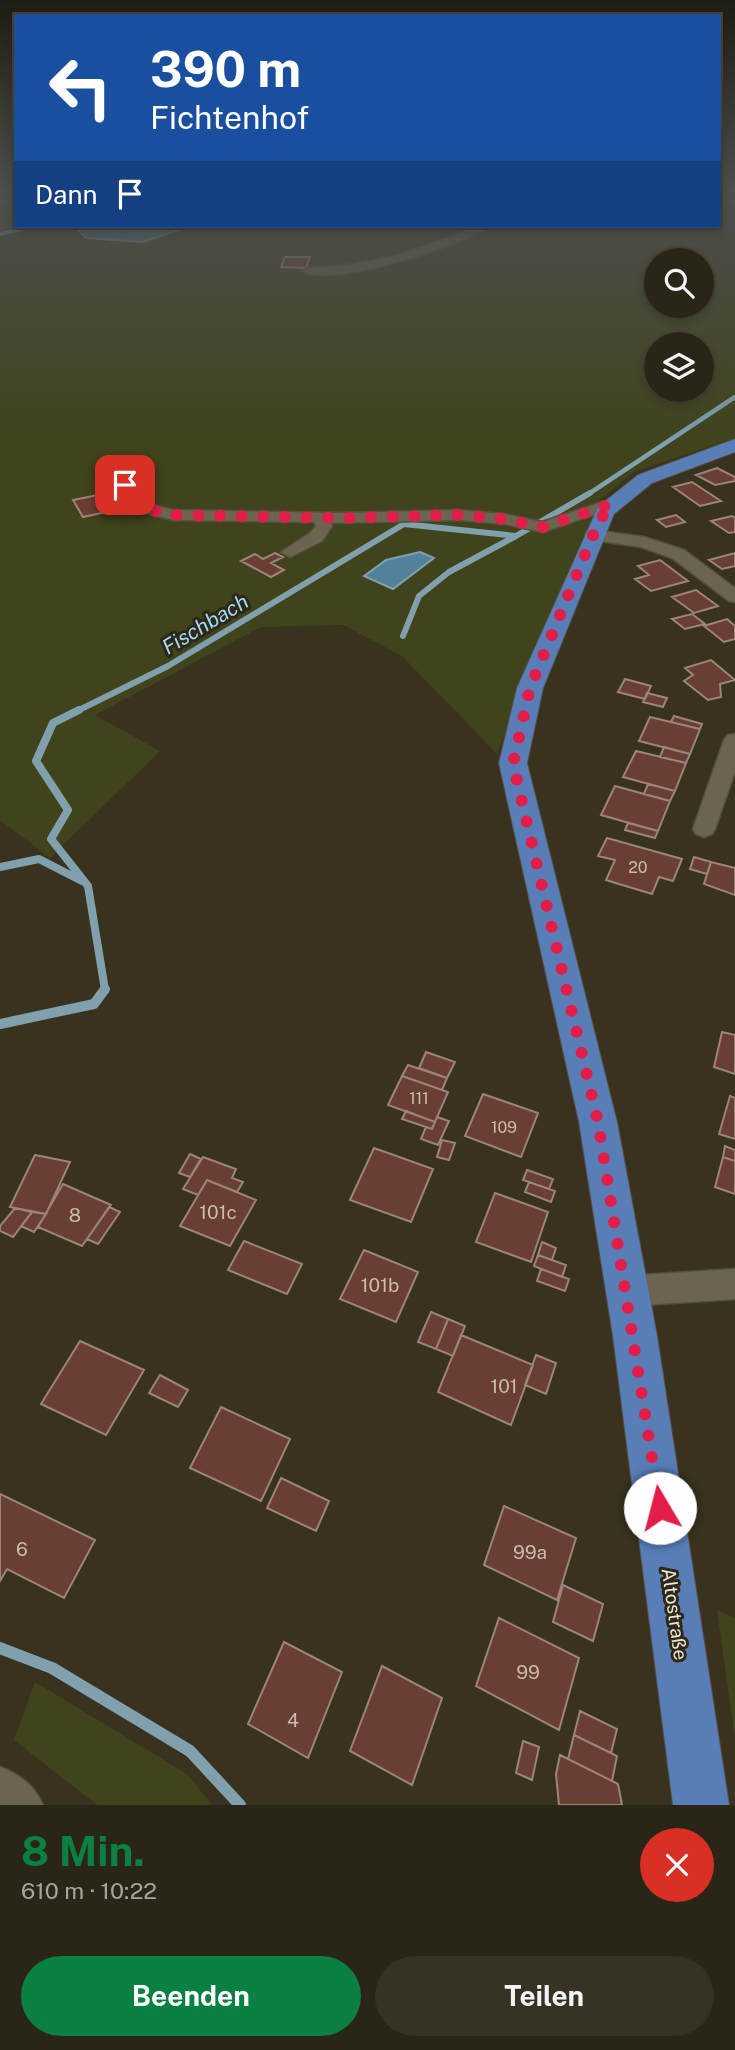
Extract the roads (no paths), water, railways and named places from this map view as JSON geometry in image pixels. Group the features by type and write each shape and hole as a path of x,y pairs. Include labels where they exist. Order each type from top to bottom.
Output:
{"main road":[{"path":"602,520 645,479 735,445"},
{"name":"Altostraße","path":"602,520 530,688 513,764 598,1122 668,1558 701,1805"}],"street":[{"path":"125,485 139,507 160,513 320,518 459,515 543,527 602,520 644,542 678,554 735,597"},
{"path":"290,552 316,537 324,526 320,518"},
{"path":"704,829 735,740"},
{"path":"627,1291 735,1284"},
{"path":"0,1788 21,1805"}],"water":[{"path":"420,552 434,558 393,589 364,576 386,560"}],"waterway":[{"name":"Fischbach","path":"587,495 735,397"},
{"name":"Fischbach","path":"516,536 590,493"},
{"name":"Fischbach","path":"75,712 168,666 404,524 516,536"},
{"path":"403,636 419,596 449,572 516,536"},
{"name":"Fischbach","path":"75,712 79,710"},
{"name":"Fischbach","path":"75,712 53,723 36,761 68,810 51,839 88,886 105,989"},
{"path":"0,867 39,859 82,881"},
{"name":"Fischbach","path":"0,1024 94,1004 105,989"},
{"path":"0,1648 52,1668 190,1751 240,1805"}]}
